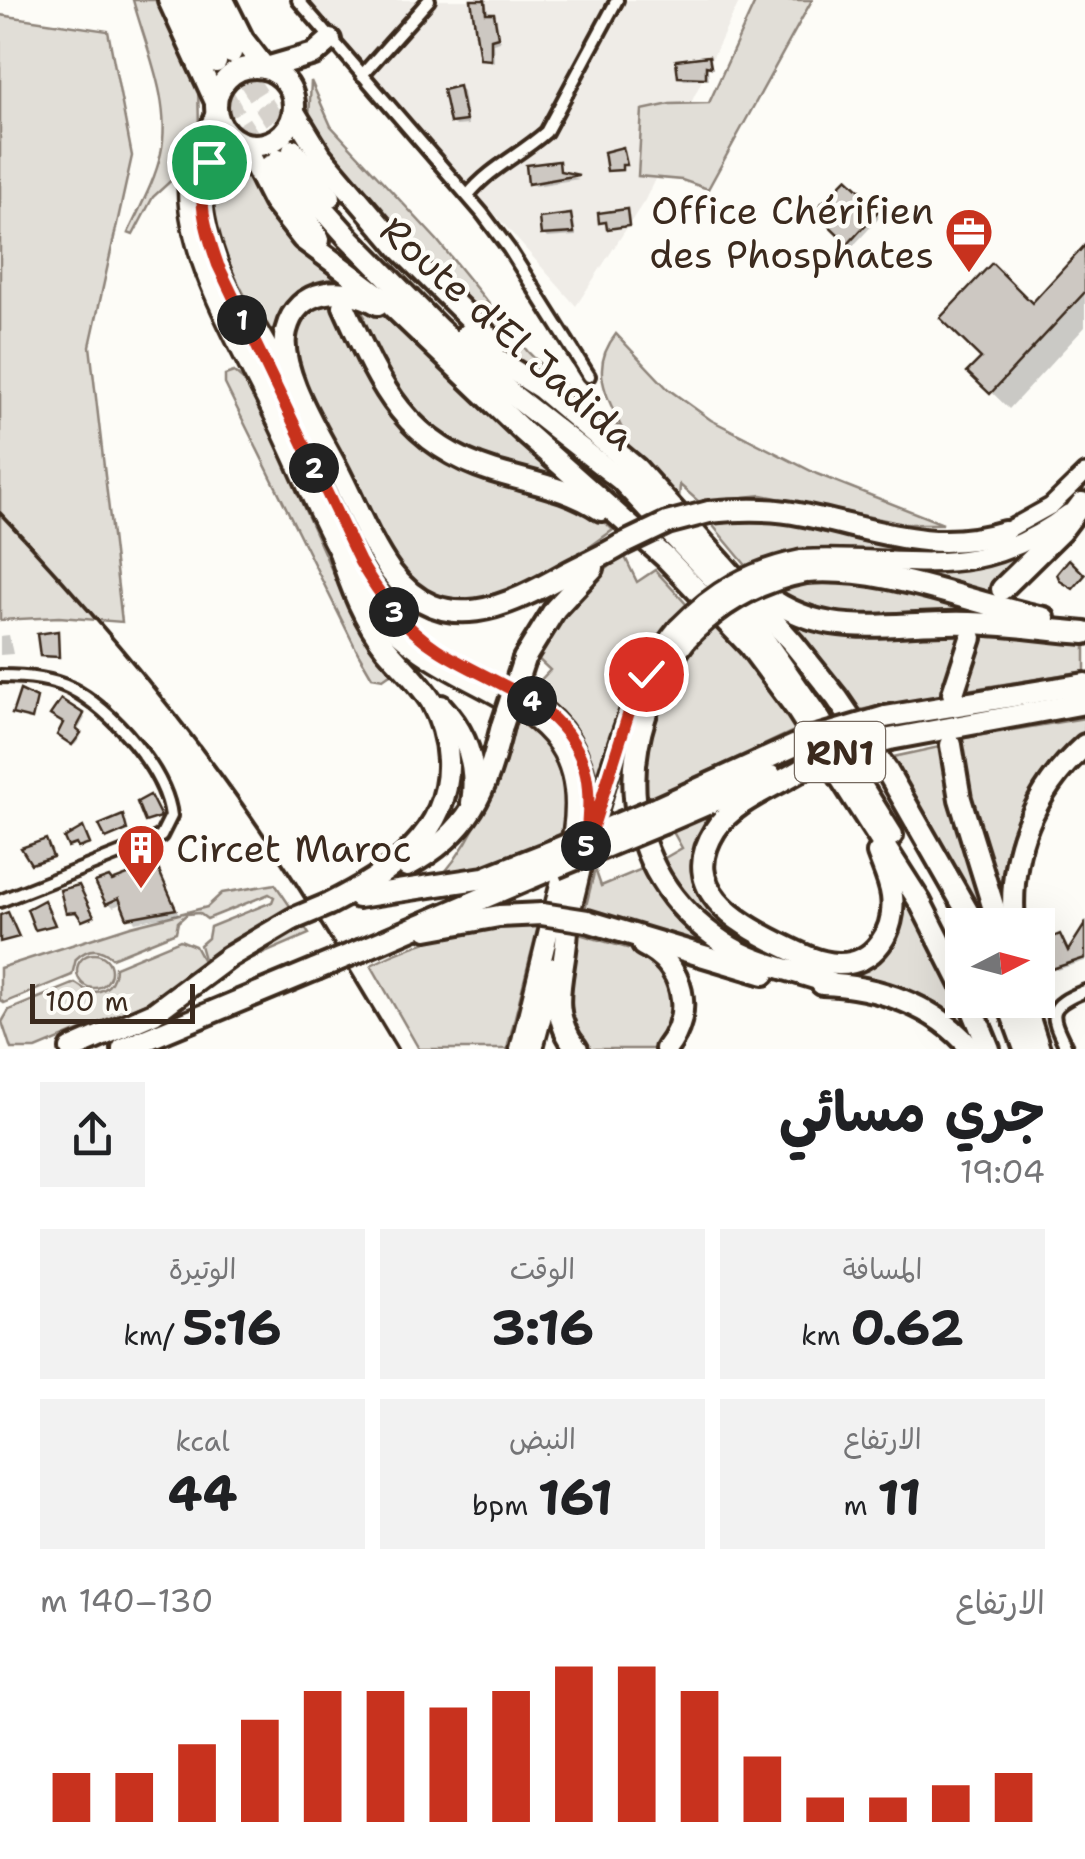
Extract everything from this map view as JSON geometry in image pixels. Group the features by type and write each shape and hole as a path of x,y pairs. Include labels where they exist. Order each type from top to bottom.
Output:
{"highway":[{"path":"168,0 222,128 243,143 291,226 314,249 390,304 666,558 722,615 773,676 920,902 945,951"},
{"path":"177,0 218,60"},
{"path":"188,0 218,60"},
{"path":"207,0 218,60"},
{"path":"224,0 243,40 265,68 288,84 294,108 322,156 402,250 541,388"},
{"path":"243,143 261,145 276,140 288,128 304,73 314,54 330,40"},
{"path":"216,107 221,86 232,74 247,67 265,68 314,54"},
{"path":"280,158 300,208 319,240"},
{"name":"Route d'El Jadida","path":"280,158 488,354 541,388 638,469 696,549"},
{"name":"Route d'El Jadida","path":"280,158 360,250 439,330 514,396 621,480 696,549"},
{"path":"416,332 376,303 345,291 323,292 298,309 287,328 286,357 322,441 384,562 401,584 431,604 465,611 501,607 666,523 709,512 750,508 790,512 920,542 966,541 1004,532"},
{"path":"344,306 379,382 424,437 479,466 572,493 602,510 666,558"},
{"path":"1002,589 1061,532 1084,503"},
{"path":"71,1049 154,1012 229,957 293,919 435,850 469,816 488,780 524,659 555,609 615,549"},
{"path":"696,549 774,602 826,624 866,628 968,622 1085,630"},
{"name":"RN1","path":"696,549 792,642 837,698 903,798 965,908"},
{"name":"RN1","path":"696,549 820,720 919,881 945,931"},
{"path":"340,552 368,622 385,647 452,719 469,750 474,781 469,816"},
{"path":"971,1049 947,1024 910,1003 753,960 713,936 669,890 646,847 634,784 638,733 682,633 747,591 804,566 878,574 1085,630"},
{"path":"954,693 970,638"},
{"path":"660,816 807,740 885,717 1085,684"},
{"path":"373,881 402,860 426,834 446,790 446,739 438,714 424,692"},
{"path":"123,1049 316,970 553,860 660,816 890,739 1085,703"},
{"path":"950,745 960,799 993,908"},
{"path":"1014,908 1013,876 1024,830 1055,775 1085,745"},
{"path":"815,761 744,804 714,832 705,856 705,870 719,906 743,926 808,958 840,964 863,958 882,942 892,911 889,884 868,823"},
{"path":"329,904 484,878 553,860"},
{"path":"406,930 442,928 499,916 542,914 741,969 799,982 832,984"},
{"path":"576,1049 562,1024 557,1003 587,924"},
{"path":"587,924 655,951 677,977 684,1002 682,1019 666,1049"},
{"path":"976,1018 989,1049"},
{"path":"985,1018 998,1049"},
{"path":"1013,1018 1024,1049"},
{"path":"1029,1018 1038,1049"}],"main road":[{"path":"216,107 190,170 188,190 193,227 221,304 340,552 375,607 404,640 529,714 556,739 570,766 576,797 573,831 520,1049"},
{"path":"243,143 217,152 204,174 207,227 224,276 360,562 399,618 436,648 530,700 556,720 568,735 586,776 587,924 533,1049"},
{"path":"224,276 322,441"},
{"path":"1004,532 1051,506 1085,474"},
{"path":"804,566 980,559 1022,545 1084,503"},
{"path":"585,852 637,691 655,658 682,633"}],"street":[{"path":"298,0 468,195 508,248 589,376"},
{"path":"362,74 429,0"},
{"path":"468,195 497,164 546,132 617,0"},
{"path":"0,676 60,684 110,716 164,787 171,816 162,836 0,900"},
{"path":"1067,1049 1053,1012 1061,1002 1085,991"}],"shaded area":[{"path":"133,0 158,0 198,82 199,130 181,158 177,175 153,197 133,235 128,233 161,153 163,115 156,76"},
{"path":"306,0 740,0 645,200 576,306"},
{"path":"756,0 812,0 708,189 682,180 638,176 642,110 670,104 709,103"},
{"path":"0,15 108,31 132,156 90,346 122,622 59,617 0,620"},
{"path":"311,81 331,126 437,240 528,352 622,429 602,371 603,359 616,334 668,389 711,420 817,474 943,524 905,524 762,495 699,502 680,485 679,500 630,450 515,358 428,266 313,132 309,119"},
{"path":"221,161 242,161 347,281 315,283 295,297 283,320 275,350 238,283 218,232 214,183"},
{"path":"354,300 385,317 574,485 465,455 406,410 352,309 364,320"},
{"path":"335,302 393,415 601,518 613,530 537,585 492,603 444,601 413,584 392,559 299,373 293,346 297,316 310,304"},
{"path":"234,372 249,385 351,613 393,672 383,679 372,677 358,653 225,384 225,375"},
{"path":"750,516 981,545 1013,536 962,552 796,554 769,559 749,569 709,521"},
{"path":"1054,532 990,595 887,569 936,570 974,565"},
{"path":"624,555 637,582 655,570 687,605 656,644 633,686 598,778 574,727 533,688 550,670 536,657 574,602"},
{"path":"838,575 1019,618 890,621 812,612 774,590 799,581"},
{"path":"776,610 969,625 946,695 854,711"},
{"path":"715,625 767,685 796,730 640,803 643,753 657,705 681,661"},
{"path":"985,629 1085,640 1085,671 961,691"},
{"path":"515,718 542,740 558,768 565,800 563,834 488,867 441,877 478,821"},
{"path":"1085,718 1085,731 1050,765 1024,803 1008,846 1000,895 959,771 964,765 959,739"},
{"path":"939,747 984,908 972,908 932,829 888,758"},
{"path":"723,810 699,881 807,962 889,947 903,920 902,889 945,969 945,1010 890,988 801,970 742,949 671,879 663,859 682,848 672,830"},
{"path":"642,851 735,955 585,910 595,869 601,886 642,869"},
{"path":"275,884 309,934 211,976 208,973 200,945 208,938 210,927 272,902 274,897 269,894 207,919 199,913 187,914 178,922 176,932 112,958 98,950 85,952 76,959 72,975 4,1003 0,1000 0,968 131,926 207,907 222,893"},
{"path":"539,922 507,1049 419,1049 371,965 452,935"},
{"path":"579,934 634,950 662,968 677,1009 659,1046 591,1049 580,1037 569,1010 568,995"},
{"path":"180,940 195,946 203,961 205,978 36,1049 11,1049 2,1022 9,1010 75,983 89,992 105,989 115,967"},
{"path":"94,954 106,959 111,971 106,983 94,988 82,983 77,971 82,959"}],"building":[{"path":"471,0 485,0 486,13 494,13 498,37 491,39 491,60 480,59"},
{"path":"709,56 711,67 706,66 706,78 678,77 676,60"},
{"path":"459,86 466,121 450,123 443,90"},
{"path":"623,147 627,165 622,165 622,170 607,171 604,152"},
{"path":"559,161 560,171 579,175 528,184 526,165"},
{"path":"847,178 880,209 848,244 814,211"},
{"path":"627,209 629,226 607,229 606,222 599,223 598,213"},
{"path":"571,214 574,233 541,235 539,218"},
{"path":"1085,245 1085,292 990,394 967,372 981,358 940,318 992,263 1032,303"},
{"path":"1069,559 1085,575 1073,589 1060,581 1057,574"},
{"path":"58,631 59,657 40,656 37,634"},
{"path":"20,690 37,698 32,719 12,714"},
{"path":"61,699 84,714 76,729 81,733 72,745 57,735 63,723 50,715"},
{"path":"150,795 161,817 145,822 137,802"},
{"path":"123,815 127,830 106,839 99,825"},
{"path":"83,827 90,844 68,847 64,838"},
{"path":"46,839 53,857 31,864 21,848"},
{"name":"Circet Maroc","path":"156,864 176,909 127,918 119,898 106,904 95,882 109,877 112,881"},
{"path":"79,885 94,916 82,921 76,912 66,913 60,890"},
{"path":"44,900 55,925 35,930 27,909"},
{"path":"8,912 19,937 0,942 0,915"},
{"path":"1085,924 1085,958 1055,968 1055,936 1060,934 1068,951"}],"tunnel":[{"path":"231,53 293,150"},
{"path":"211,71 268,165"}],"railway":[{"path":"0,513 124,651 211,760 300,891 397,1049"}],"place":[{"name":"Office Chérifien des Phosphates","path":"969,274"},
{"name":"Circet Maroc","path":"141,890"}],"route":[{"path":"209,162 204,174 203,201 218,265 360,562 381,596 417,634 545,710 568,735 586,776 585,852 630,709 646,674"}]}
